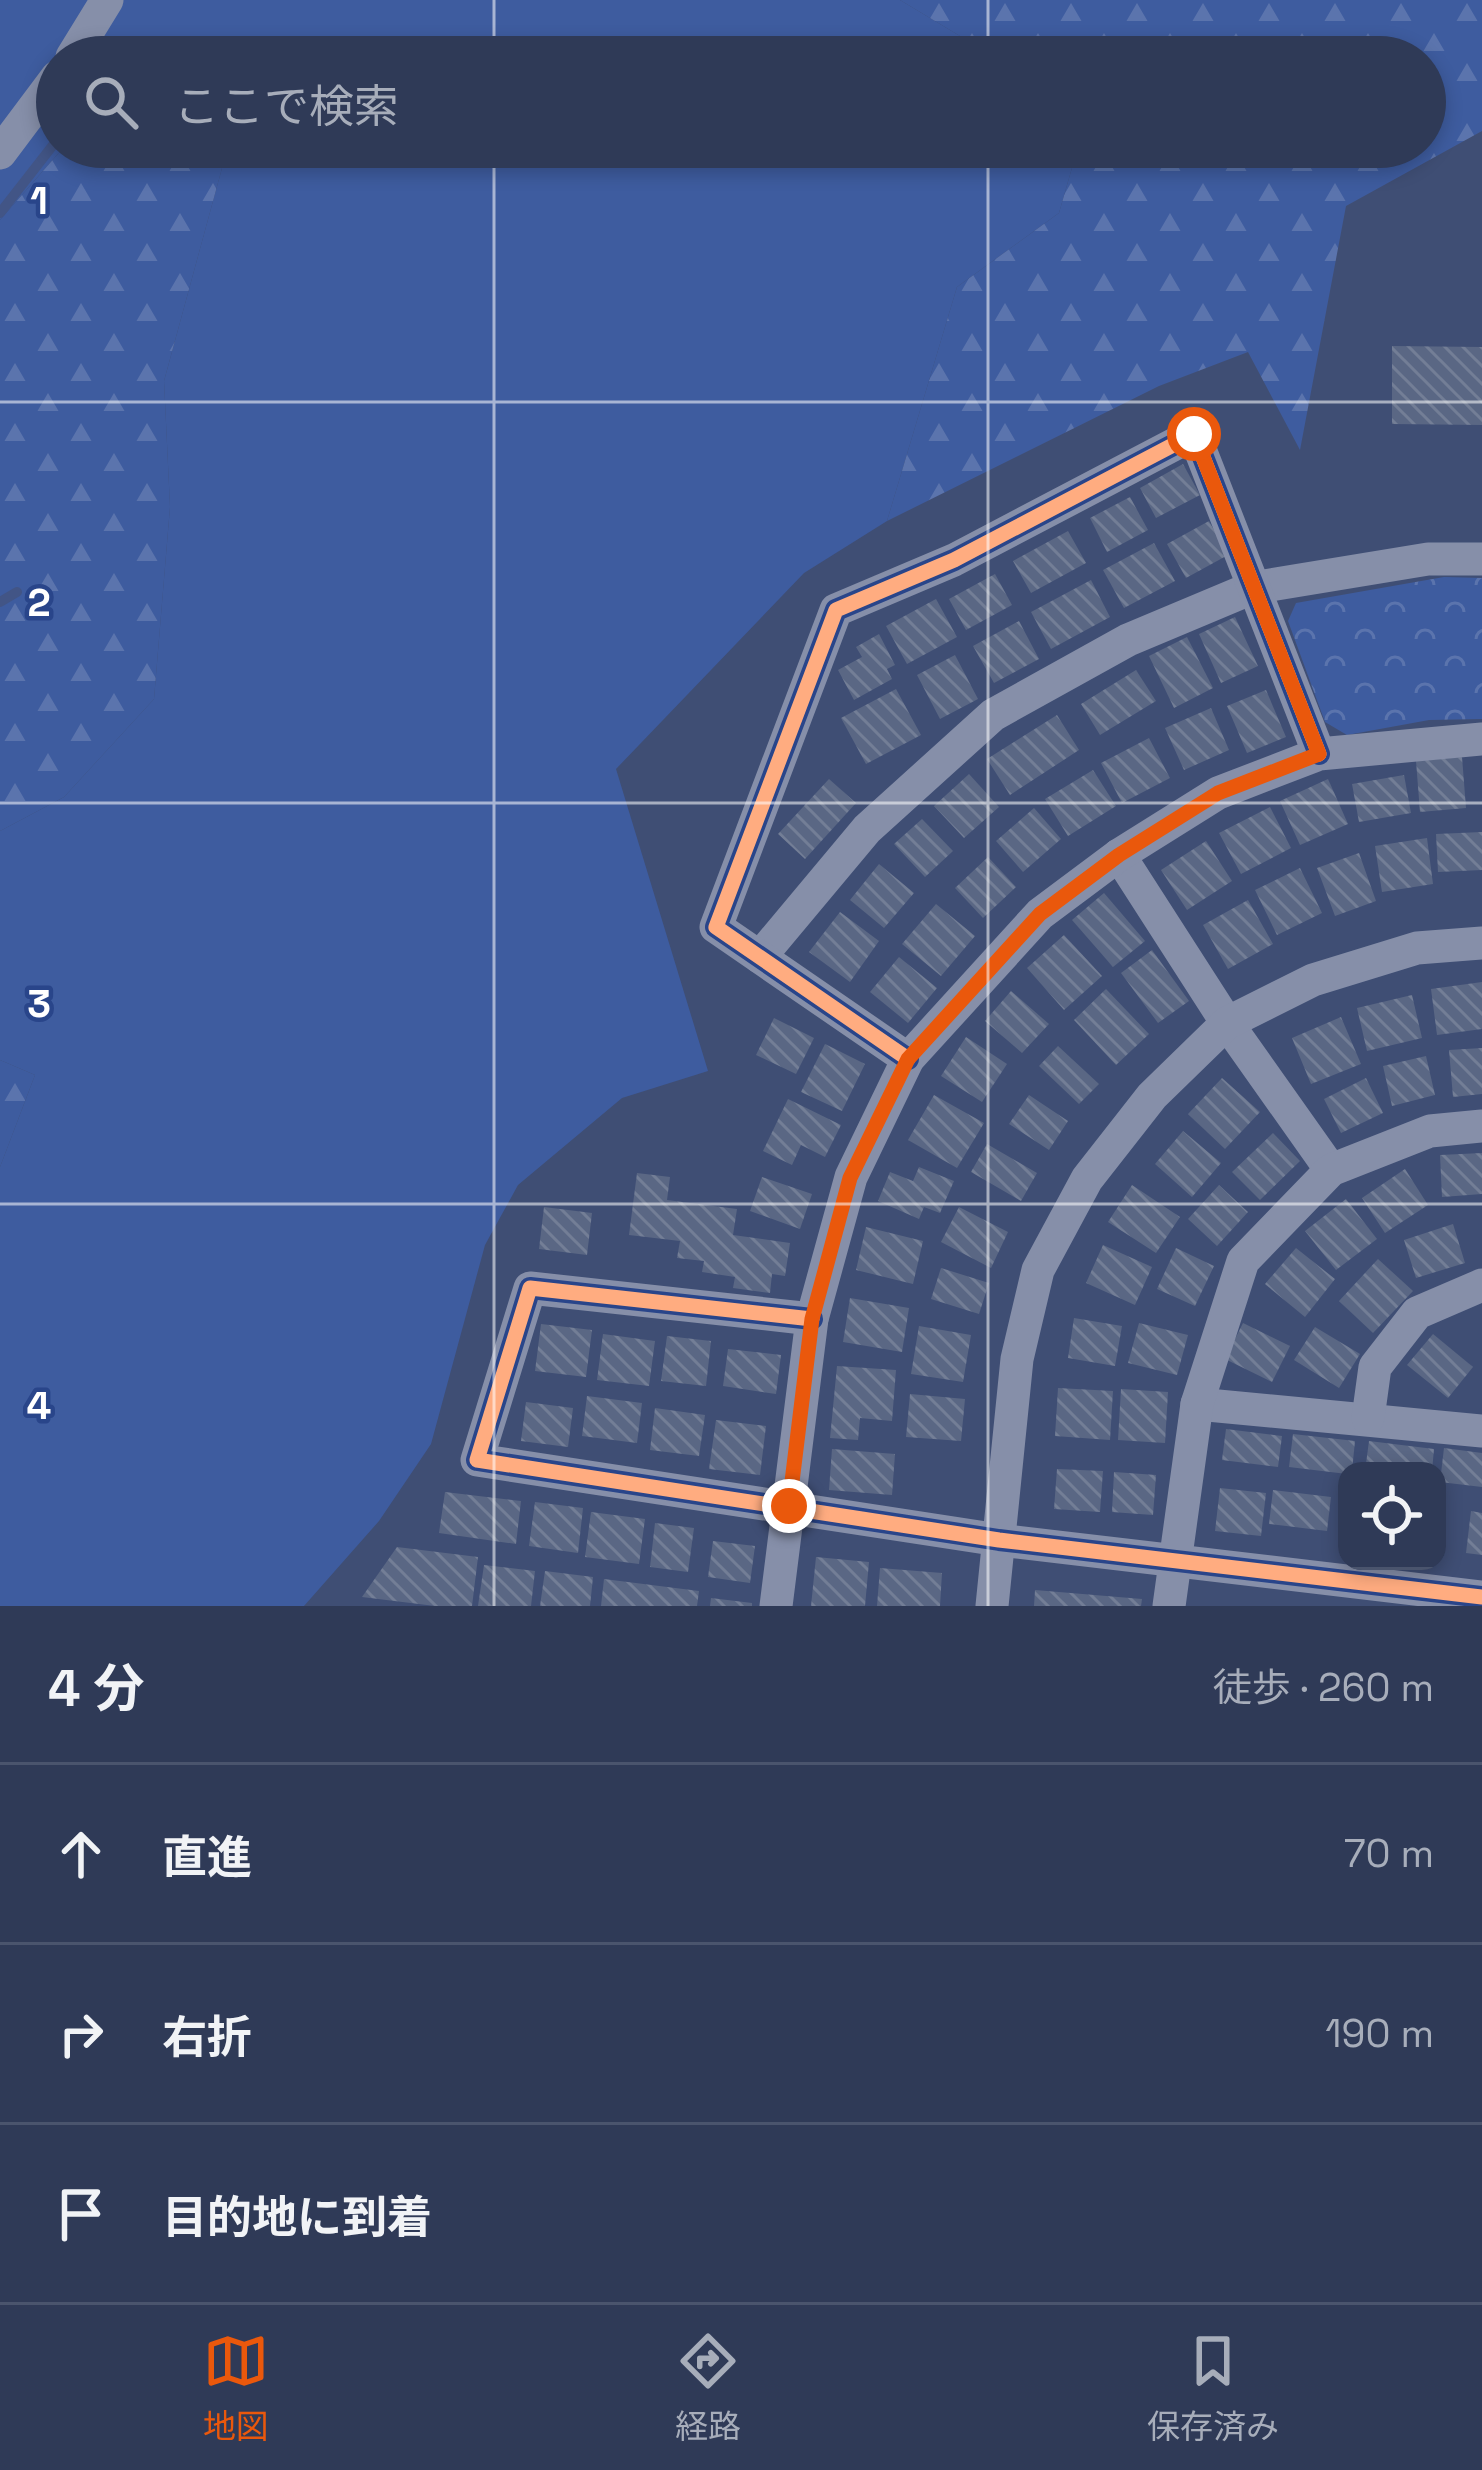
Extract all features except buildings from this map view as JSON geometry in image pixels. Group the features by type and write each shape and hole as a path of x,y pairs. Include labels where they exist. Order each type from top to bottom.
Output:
{"street":[{"path":"84,36 107,0"},
{"path":"0,153 36,105"},
{"path":"908,1059 716,927 836,610 954,560 1194,434 1319,754"},
{"path":"760,957 867,829 992,715 1128,640 1252,588 1428,560 1482,559"},
{"path":"776,1606 812,1319 850,1178 908,1059 1040,914 1119,855 1218,793 1319,754 1482,739"},
{"path":"1119,855 1227,1023 1331,1170"},
{"path":"992,1606 1017,1359 1038,1270 1087,1178 1152,1096 1227,1023 1334,973 1417,948 1482,944"},
{"path":"1169,1606 1197,1404 1243,1261 1331,1170 1430,1131 1482,1126"},
{"path":"1368,1418 1375,1367 1417,1312 1482,1285"},
{"path":"812,1319 530,1288 477,1460 999,1540 1482,1597"},
{"path":"1197,1404 1482,1431"}],"green space":[{"path":"0,0 900,0 960,36 36,36 36,168 46,168 0,220"},
{"path":"900,0 1482,0 1482,131 1446,151 1446,36 960,36"},
{"path":"46,168 222,168 164,381 170,507 154,699 64,797 0,831 0,220"},
{"path":"222,168 1072,168 1059,213 957,287 887,521 804,573 616,769 708,1071 622,1098 518,1185 485,1245 431,1444 379,1521 304,1606 0,1606 0,1167 35,1075 0,1060 0,831 64,797 154,699 170,507 164,381"},
{"path":"1072,168 1415,168 1346,206 1300,450 1248,352 1159,386 887,521 957,287 1059,213"},
{"path":"1444,577 1482,578 1482,719 1429,720 1347,735 1325,722 1288,621 1296,603"},
{"path":"0,1060 35,1075 0,1167"}],"waterway":[{"path":"0,213 36,167"},
{"path":"0,602 17,592"}],"cycle path":[{"path":"908,1059 716,927 836,610 954,560 1194,434 1319,754"},
{"path":"812,1319 530,1288 477,1460 999,1540 1482,1597"}],"route":[{"path":"789,1506 812,1319 850,1178 908,1059 1040,914 1119,855 1218,793 1319,754 1194,434"}]}
